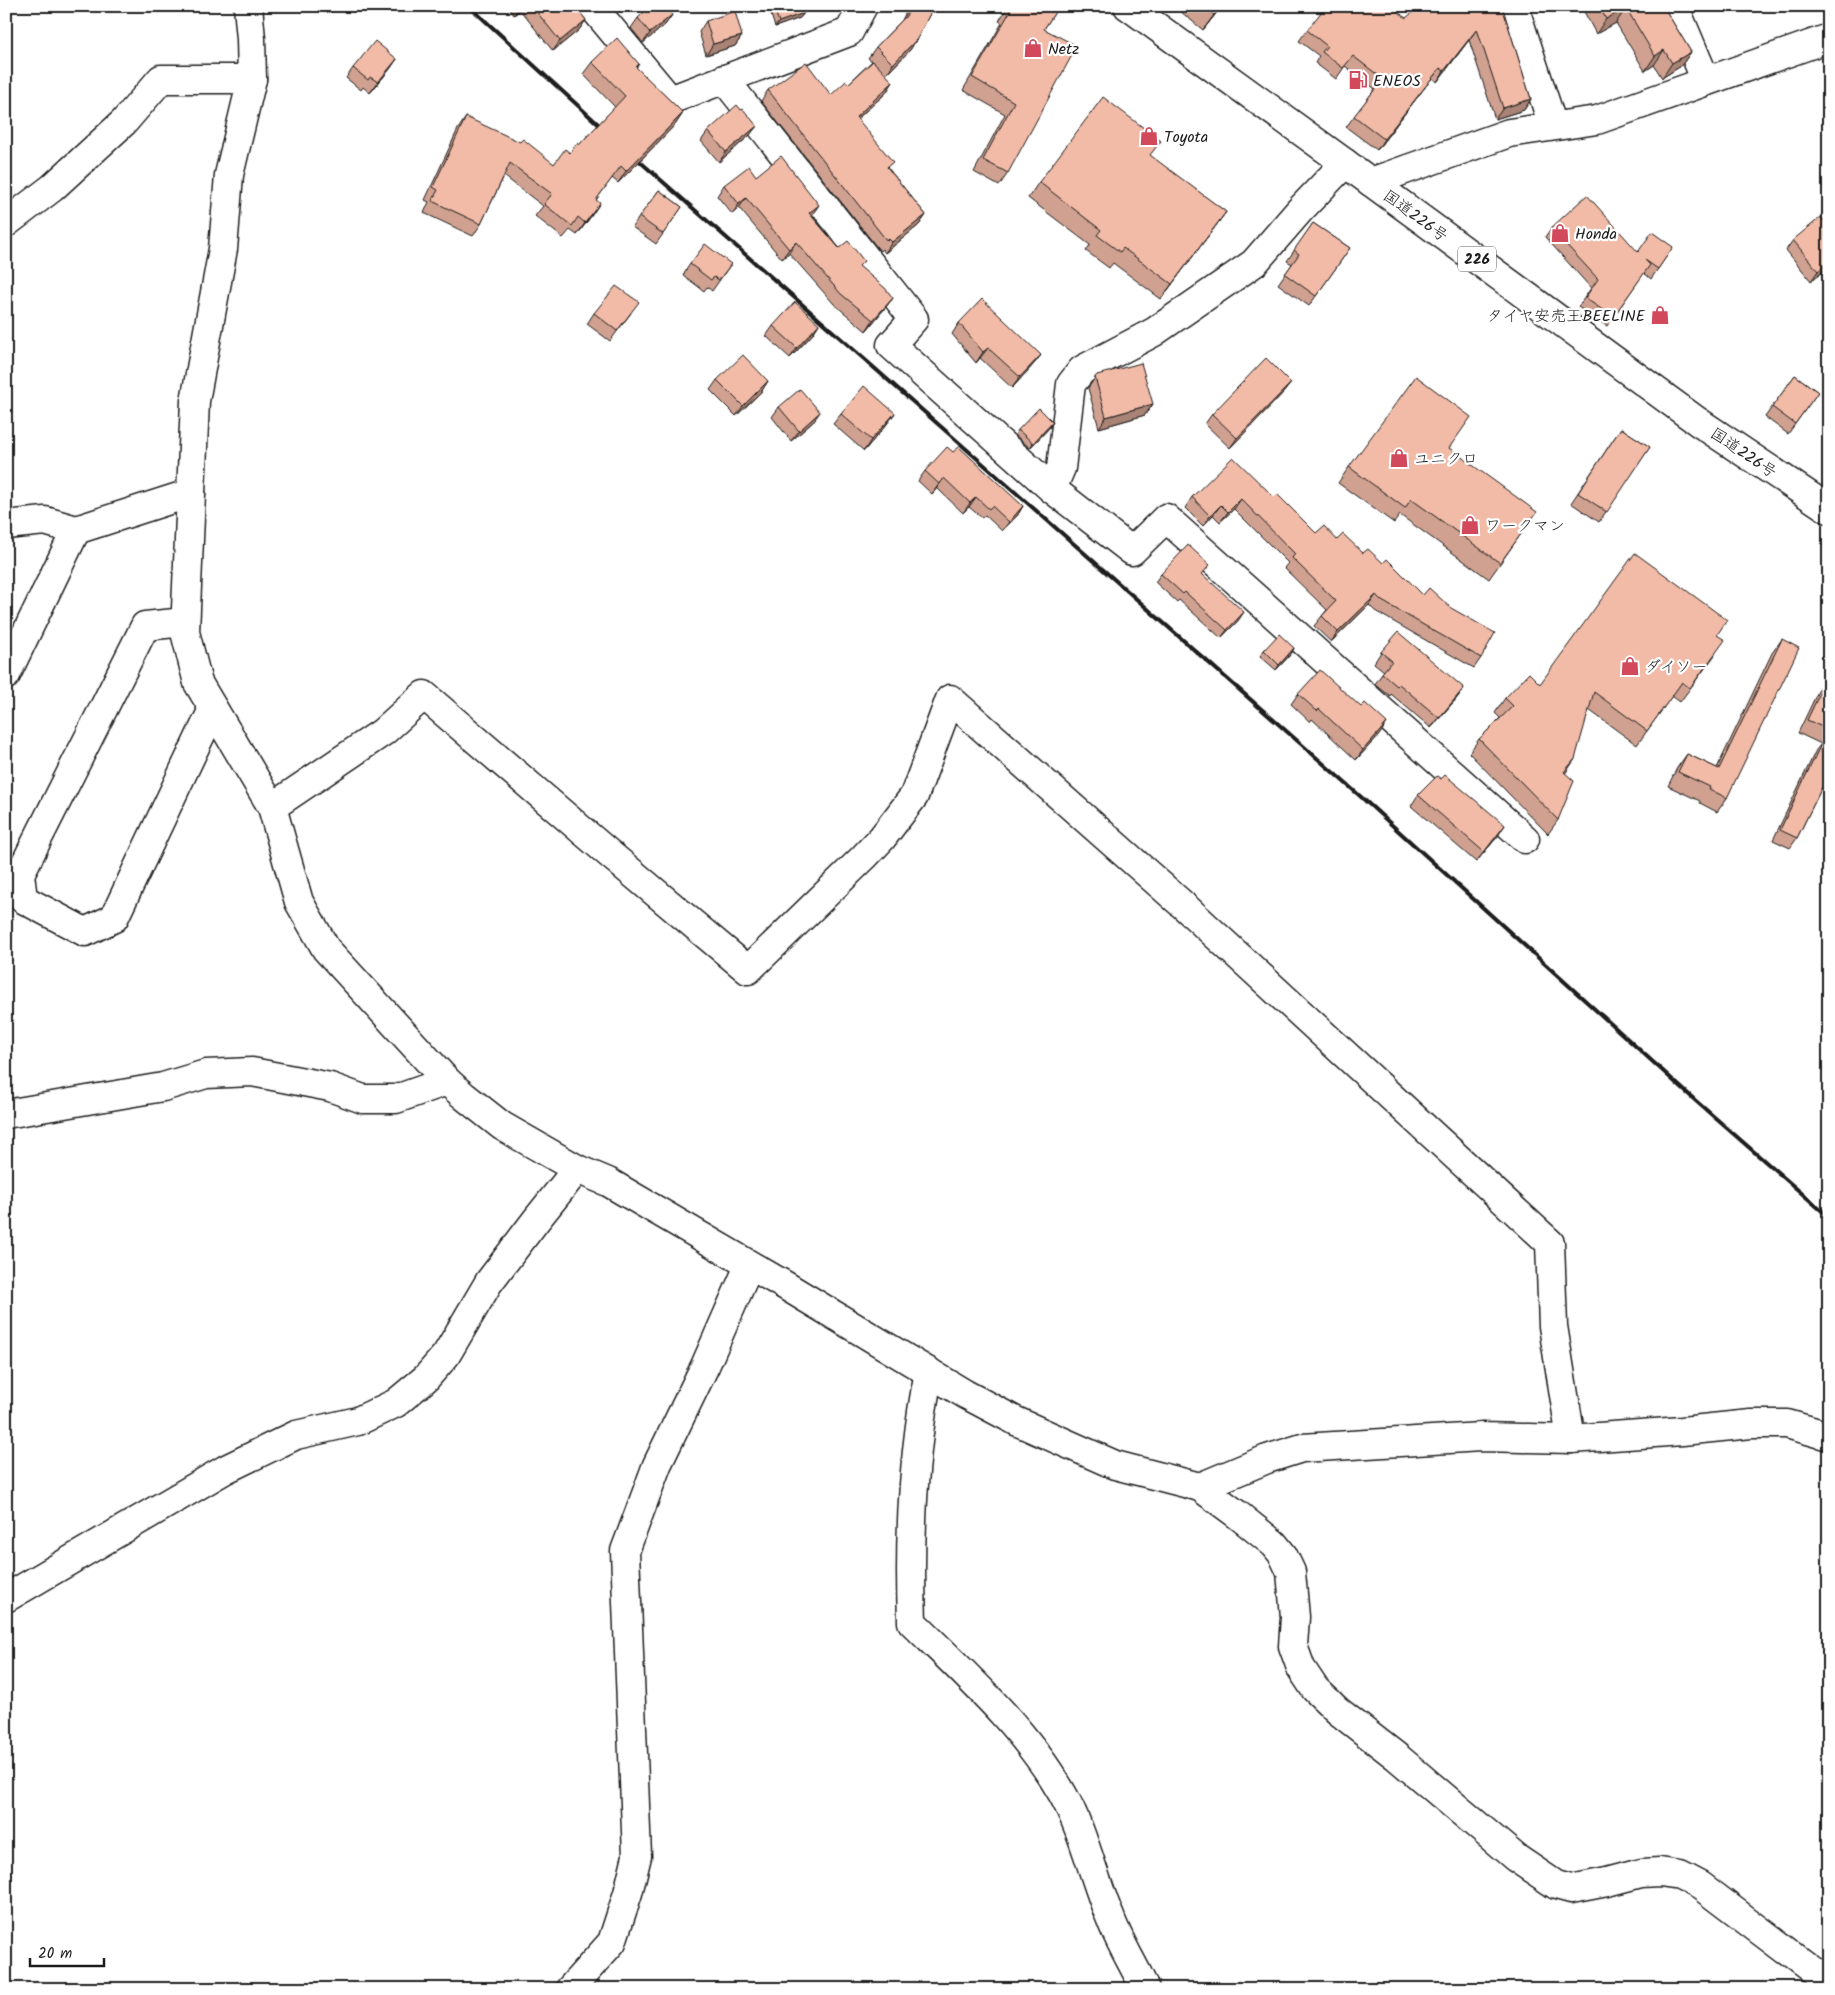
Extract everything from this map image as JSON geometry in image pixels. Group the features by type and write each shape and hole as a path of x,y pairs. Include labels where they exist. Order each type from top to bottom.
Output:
{"main road":[{"path":"248,6 252,79 229,175 223,250 195,401 185,632 198,683 272,807 299,902 326,949 448,1081 502,1126 577,1169 608,1182 929,1372 1016,1421 1116,1465 1200,1487 1238,1515 1274,1544 1283,1555 1291,1572 1295,1617 1294,1646 1301,1668 1315,1689 1338,1711 1516,1858 1556,1885 1572,1889 1641,1873 1660,1872 1680,1875 1701,1886 1829,1983"},
{"path":"592,6 670,100 848,32 863,6"},
{"name":"国道226号","path":"1128,6 1697,421 1829,508"},
{"path":"1514,6 1553,126"},
{"path":"1676,6 1679,18 1706,81"},
{"path":"1371,182 1509,133 1596,120 1829,38"},
{"path":"6,223 52,188 124,122 161,78 252,79"},
{"path":"724,79 914,319 890,345 1052,489 1132,552 1166,518 1525,839"},
{"path":"1052,489 1061,468 1071,384 1082,370 1154,332 1254,263 1300,210 1345,163"},
{"path":"6,526 45,522 76,530 191,493"},
{"path":"6,675 76,530"},
{"path":"186,622 145,626 20,874 23,899 85,932 114,918 214,709"},
{"path":"272,807 383,732 424,695 748,970 864,857 882,838 914,796 950,699 1183,905 1550,1243 1553,1326 1571,1438"},
{"path":"6,1114 163,1087 206,1074 252,1072 330,1087 363,1098 396,1099 448,1081"},
{"path":"6,1598 226,1469 296,1435 358,1421 396,1403 426,1378 446,1355 489,1282 577,1169"},
{"path":"570,1989 612,1942 628,1893 637,1856 625,1550 657,1465 709,1358 749,1266"},
{"path":"929,1372 923,1401 914,1476 910,1566 912,1622 997,1706 1040,1759 1063,1794 1075,1821 1110,1919 1145,1989"},
{"path":"1200,1487 1267,1459 1302,1448 1481,1437 1571,1438 1682,1431 1751,1424 1787,1424 1829,1436"}],"building":[{"path":"532,6 575,6 586,20 560,41"},
{"path":"650,6 666,6 672,15 650,33 638,18"},
{"path":"773,6 801,6 804,13 779,22"},
{"path":"911,6 934,6 917,39 893,64 876,47 906,16"},
{"path":"1009,6 1059,6 1044,29 1077,46 1008,173 983,160 1014,102 972,77 1011,10 1008,9"},
{"path":"1204,6 1221,6 1214,15"},
{"path":"1326,6 1390,6 1406,18 1420,6 1502,6 1531,99 1503,108 1477,29 1444,71 1440,68 1384,139 1354,116 1383,79 1353,56 1343,68 1322,52 1327,46 1307,30"},
{"path":"1599,6 1663,6 1691,52 1672,63 1664,50 1655,56 1626,8 1606,19"},
{"path":"735,11 742,36 713,44 706,21"},
{"path":"617,38 639,64 636,67 683,113 626,171 621,166 596,200 600,203 585,223 578,217 572,226 544,204 552,194 510,163 481,224 432,201 438,190 433,187 466,117 520,142 523,139 554,164 565,149 570,153 577,143 579,145 625,96 592,62"},
{"path":"375,41 397,59 378,82 370,77 368,80 353,68"},
{"path":"873,61 893,82 856,117 893,162 887,167 926,215 892,242 889,239 887,241 768,90 806,62 831,95 846,81 848,84"},
{"path":"1103,97 1161,141 1150,155 1226,212 1172,284 1123,248 1120,252 1097,235 1101,230 1039,182"},
{"path":"737,105 741,110 743,109 757,126 726,152 708,131"},
{"path":"781,156 819,205 809,213 839,248 848,241 864,261 859,266 885,288 893,298 873,320 841,294 796,242 789,249 746,198 739,204 724,185 749,166 756,176"},
{"path":"659,190 682,207 663,234 639,217"},
{"path":"1587,195 1638,252 1652,232 1673,247 1658,269 1645,260 1650,265 1613,317 1585,298 1598,279 1551,228"},
{"path":"1821,217 1824,221 1829,217 1829,262 1818,271 1793,240"},
{"path":"1313,223 1350,248 1316,296 1285,274 1299,254 1294,250"},
{"path":"705,244 731,264 719,280 714,277 711,280 690,264"},
{"path":"616,286 639,302 617,331 594,313"},
{"path":"982,299 1041,355 1020,377 988,348 983,352 959,323"},
{"path":"795,302 819,324 797,348 773,326"},
{"path":"743,355 768,381 743,406 717,380"},
{"path":"1266,358 1291,383 1237,438 1212,414"},
{"path":"1141,363 1153,404 1106,417 1095,377"},
{"path":"1795,375 1818,392 1795,424 1772,407"},
{"path":"1416,376 1471,417 1449,448 1537,512 1500,563 1411,499 1405,508 1349,467"},
{"path":"864,386 895,413 871,440 841,414"},
{"path":"800,389 820,412 799,431 779,407"},
{"path":"1039,408 1053,422 1033,443 1018,430"},
{"path":"1621,428 1650,447 1607,512 1578,493"},
{"path":"947,447 953,452 959,447 1023,506 1009,522 992,506 989,509 976,497 970,503 944,478 939,484 925,471"},
{"path":"1233,457 1274,497 1277,494 1316,533 1324,526 1337,540 1343,534 1363,553 1368,549 1383,563 1387,559 1423,595 1429,588 1451,608 1495,633 1481,658 1382,601 1376,595 1338,632 1322,616 1336,601 1292,558 1295,554 1241,499 1228,512 1221,505 1210,516 1192,497"},
{"path":"1188,545 1210,565 1202,574 1244,612 1227,630 1185,592 1183,594 1161,574"},
{"path":"1635,553 1727,620 1717,635 1725,640 1690,688 1682,682 1647,731 1594,692 1575,759 1564,772 1574,781 1558,820 1479,739 1513,706 1505,698 1529,673 1540,684"},
{"path":"1398,632 1464,688 1439,718 1399,684 1397,686 1382,673 1392,661 1381,652"},
{"path":"1279,634 1294,648 1279,665 1264,650"},
{"path":"1782,639 1799,648 1727,798 1709,789 1710,787 1678,772 1687,754 1719,769"},
{"path":"1320,670 1361,707 1365,703 1387,723 1363,750 1319,709 1317,711 1298,694"},
{"path":"1829,674 1829,730 1807,720"},
{"path":"1823,740 1829,743 1829,773 1797,838 1780,830"},
{"path":"1445,775 1505,825 1484,852 1418,795 1437,776 1441,779"}],"railway":[{"path":"469,6 608,133"},
{"path":"628,151 1360,796 1697,1102 1829,1217"}],"place":[{"name":"Netz","path":"1033,48"},
{"name":"ENEOS","path":"1358,80"},
{"name":"Toyota","path":"1149,136"},
{"name":"Honda","path":"1560,233"},
{"name":"タイヤ安売王BEELINE","path":"1660,315"},
{"name":"ユニクロ","path":"1399,458"},
{"name":"ワークマン","path":"1470,525"},
{"name":"ダイソー","path":"1630,666"}]}
